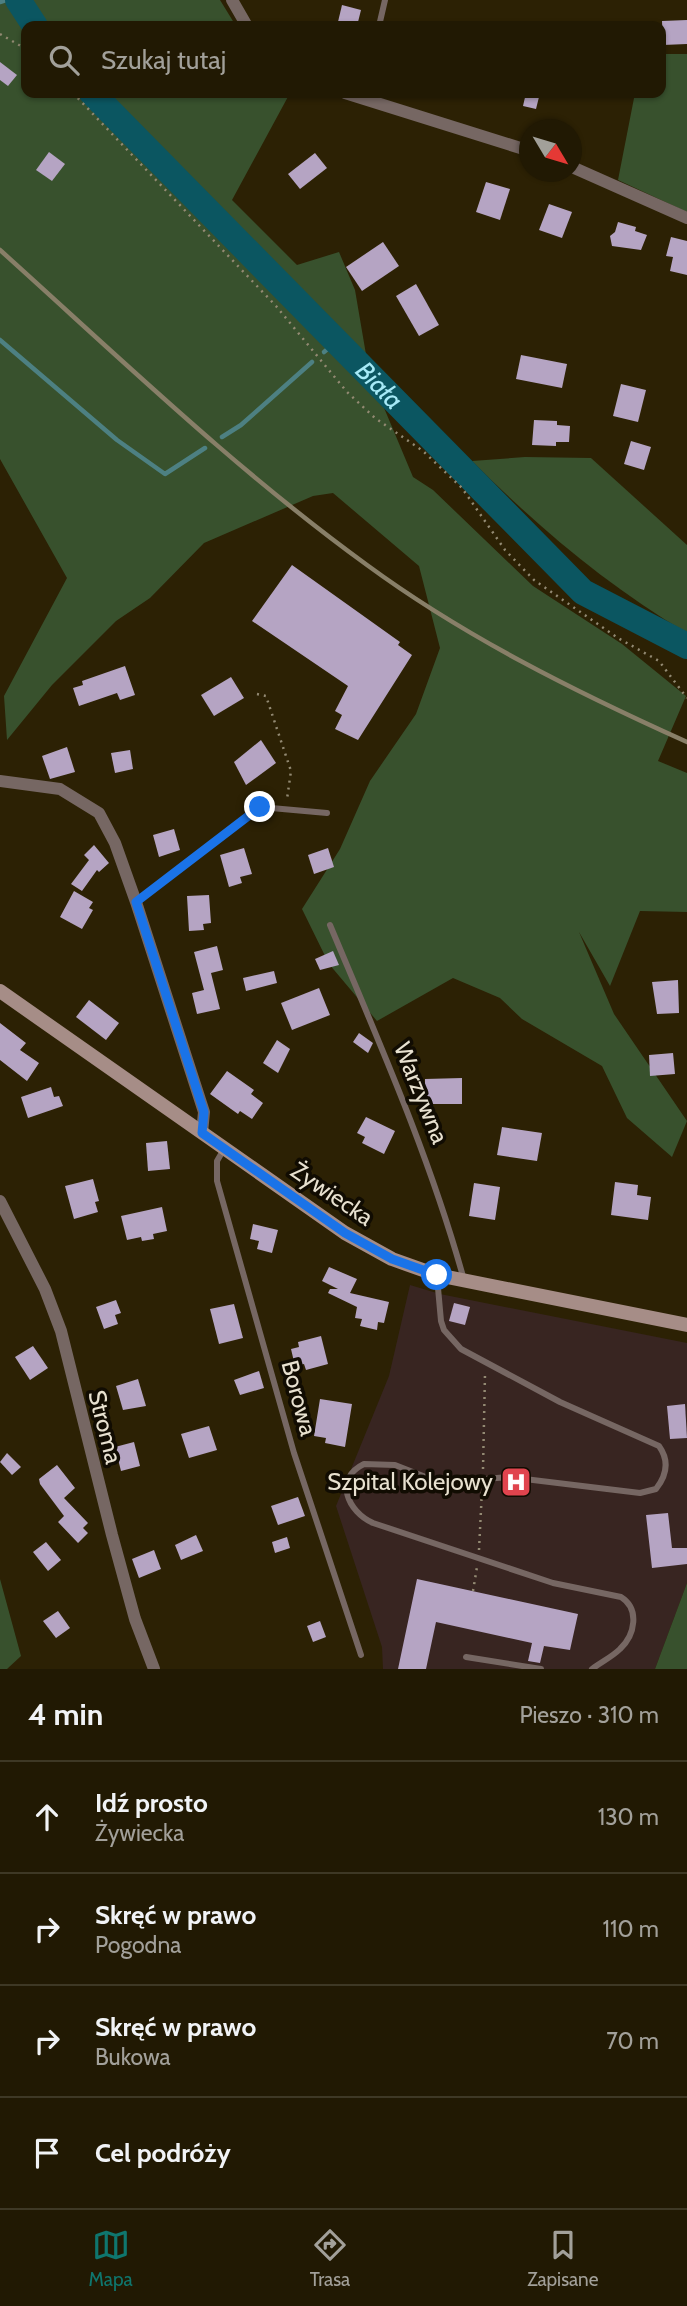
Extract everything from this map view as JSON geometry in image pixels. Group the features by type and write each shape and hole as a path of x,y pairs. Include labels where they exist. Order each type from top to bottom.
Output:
{"main road":[{"name":"Żywiecka","path":"0,991 345,1233 392,1259 437,1275 687,1325"}],"street":[{"path":"232,0 244,21"},
{"path":"369,98 519,147"},
{"path":"582,171 687,218"},
{"path":"0,781 60,789 99,813 114,843 136,902 204,1112 202,1133"},
{"name":"Stroma","path":"0,1201 45,1289 61,1331 82,1425 115,1547 135,1619 154,1669"}],"lane":[{"path":"380,21 385,0"},
{"path":"136,902 260,807 327,813"},
{"name":"Warzywna","path":"330,925 410,1114 446,1215 464,1280"},
{"name":"Borowa","path":"224,1149 217,1161 217,1181 294,1453 360,1655"},
{"path":"437,1275 441,1321 444,1330 461,1349 617,1430 659,1446 666,1461 661,1483 649,1492 508,1477 441,1483 395,1465 363,1464 348,1478 345,1494 355,1511 365,1520 553,1583 621,1597 631,1603 635,1612 630,1633 622,1648 593,1669"},
{"path":"467,1657 541,1669"}],"path":[{"path":"0,34 21,46"},
{"path":"78,98 276,306 347,392 375,418 423,451 462,488 506,550 534,580 618,638 659,661 687,698"},
{"path":"257,694 266,696 291,771 286,809"},
{"path":"483,1464 485,1375"},
{"path":"473,1591 479,1558 483,1479"}],"shaded area":[{"name":"Szpital Kolejowy","path":"410,1285 440,1294 687,1343 687,1583 655,1669 383,1669 382,1647 336,1506 389,1376"}],"green space":[{"path":"0,0 220,0 233,21 21,21 21,98 287,98 232,200 297,265 339,252 355,290 369,372 413,477 433,490 533,586 622,644 686,696 658,761 687,773 687,912 640,911 610,986 579,932 614,1014 687,1121 672,1157 627,1118 602,1066 522,1019 500,998 453,978 377,1021 329,964 302,909 340,849 370,781 416,714 440,648 419,566 333,493 313,496 204,543 150,598 116,621 52,685 7,740 4,696 67,578 0,459"},
{"path":"666,54 687,54 687,212 618,180 634,98 666,98"},
{"path":"525,457 591,458 687,545 687,633 657,615 574,554 472,461"},
{"path":"0,1579 21,1656 7,1669 0,1669"},
{"path":"687,1583 687,1669 655,1669"}],"building":[{"path":"342,5 361,10 358,21 338,21"},
{"path":"687,20 687,44 666,45 666,21 662,21"},
{"path":"0,62 17,75 8,86 0,80"},
{"path":"525,98 539,98 536,109 523,106"},
{"path":"49,152 65,164 52,181 36,170"},
{"path":"315,153 327,168 300,189 288,174"},
{"path":"486,182 510,189 500,220 476,212"},
{"path":"549,204 572,212 562,238 539,230"},
{"path":"618,222 636,227 635,231 647,235 641,250 612,246 610,236 615,232"},
{"path":"671,237 687,241 687,275 670,271 673,257 666,256"},
{"path":"383,242 399,266 362,291 346,267"},
{"path":"416,284 439,325 419,336 396,296"},
{"path":"521,355 567,364 562,388 516,379"},
{"path":"621,384 646,390 638,422 613,416"},
{"path":"534,420 557,421 557,425 570,426 569,442 556,442 556,446 532,445"},
{"path":"631,441 651,447 644,470 624,464"},
{"path":"292,565 400,642 398,645 412,655 358,740 335,729 342,715 335,711 348,686 252,621"},
{"path":"125,666 135,695 120,700 117,693 79,706 73,688 83,685 82,681"},
{"path":"231,677 244,698 214,716 201,695"},
{"path":"261,740 276,763 246,785 234,762"},
{"path":"67,747 75,772 50,779 42,756"},
{"path":"130,750 133,769 115,773 111,753"},
{"path":"174,829 180,850 159,857 153,835"},
{"path":"94,845 109,863 99,872 97,870 82,891 71,884 89,860 84,855"},
{"path":"244,848 252,874 240,877 242,883 229,887 220,855"},
{"path":"328,848 334,867 314,874 308,855"},
{"path":"74,891 93,902 89,908 93,910 82,929 60,917"},
{"path":"209,895 211,923 203,924 204,930 189,931 187,896"},
{"path":"217,946 223,970 211,973 220,1009 197,1014 192,993 204,990 194,952"},
{"path":"333,951 339,965 320,970 315,959"},
{"path":"274,971 277,983 246,991 243,978"},
{"path":"678,980 679,1013 657,1014 652,982"},
{"path":"319,988 330,1015 292,1030 281,1003"},
{"path":"89,1000 119,1023 106,1040 76,1017"},
{"path":"0,1023 26,1043 20,1050 39,1063 27,1081 0,1060"},
{"path":"359,1033 373,1043 368,1053 353,1042"},
{"path":"277,1040 290,1049 278,1073 263,1063"},
{"path":"673,1053 675,1074 650,1076 649,1055"},
{"path":"227,1071 254,1090 251,1094 263,1103 252,1119 240,1111 238,1114 210,1094"},
{"path":"462,1078 462,1104 425,1104 425,1079"},
{"path":"51,1087 54,1097 59,1096 63,1106 28,1118 21,1097"},
{"path":"366,1117 395,1131 384,1154 362,1143 365,1137 357,1133"},
{"path":"502,1127 542,1133 537,1161 497,1155"},
{"path":"167,1141 170,1169 148,1171 146,1143"},
{"path":"93,1179 99,1201 95,1202 98,1212 74,1219 65,1186"},
{"path":"615,1182 638,1185 637,1195 651,1197 648,1220 611,1215"},
{"path":"474,1183 500,1187 495,1220 469,1216"},
{"path":"162,1207 167,1231 153,1234 154,1239 142,1241 141,1237 127,1240 121,1216"},
{"path":"253,1224 278,1230 272,1253 257,1249 259,1241 250,1239"},
{"path":"329,1267 357,1279 350,1293 389,1302 384,1323 378,1322 377,1330 360,1326 362,1319 355,1318 357,1307 328,1293 330,1289 338,1289 322,1281"},
{"path":"116,1300 121,1313 115,1315 118,1324 104,1329 96,1307"},
{"path":"454,1303 470,1307 465,1325 449,1321"},
{"path":"234,1304 243,1338 219,1344 210,1309"},
{"path":"321,1336 328,1364 306,1370 304,1364 295,1366 291,1349 299,1347 298,1342"},
{"path":"33,1346 48,1368 30,1380 15,1357"},
{"path":"259,1371 264,1388 240,1395 234,1380"},
{"path":"138,1379 146,1406 123,1410 116,1386"},
{"path":"320,1399 352,1404 345,1447 325,1443 326,1438 314,1436"},
{"path":"685,1404 687,1438 670,1439 667,1406"},
{"path":"209,1426 217,1450 189,1458 181,1434"},
{"path":"134,1442 140,1466 121,1471 115,1447"},
{"path":"7,1453 21,1467 12,1475 0,1462"},
{"path":"57,1465 75,1488 64,1498 88,1523 83,1528 88,1533 78,1543 58,1522 64,1516 40,1484 39,1479"},
{"path":"298,1497 305,1516 278,1525 271,1506"},
{"path":"668,1513 672,1548 687,1548 687,1564 652,1568 646,1515"},
{"path":"196,1535 203,1551 181,1560 175,1545"},
{"path":"287,1537 290,1548 275,1553 272,1542"},
{"path":"46,1542 61,1560 48,1571 33,1552"},
{"path":"154,1550 161,1569 139,1578 132,1559"},
{"path":"417,1579 578,1614 570,1650 544,1646 540,1663 528,1661 532,1643 436,1622 426,1669 398,1669"},
{"path":"58,1611 70,1628 56,1638 43,1621"},
{"path":"320,1621 326,1637 313,1642 307,1626"}],"waterway":[{"path":"0,2 6,0"},
{"name":"Biała","path":"18,0 32,21"},
{"name":"Biała","path":"97,98 583,592 687,646"},
{"path":"0,340 117,440 165,474 205,448"},
{"path":"324,352 336,342"},
{"path":"222,437 241,425 312,362"}],"railway":[{"path":"0,250 225,452 367,565 443,616 522,662 687,742"}],"place":[{"name":"Szpital Kolejowy","path":"516,1482"}],"route":[{"path":"260,807 136,902 204,1112 202,1133 345,1233 392,1259 437,1275"}]}
